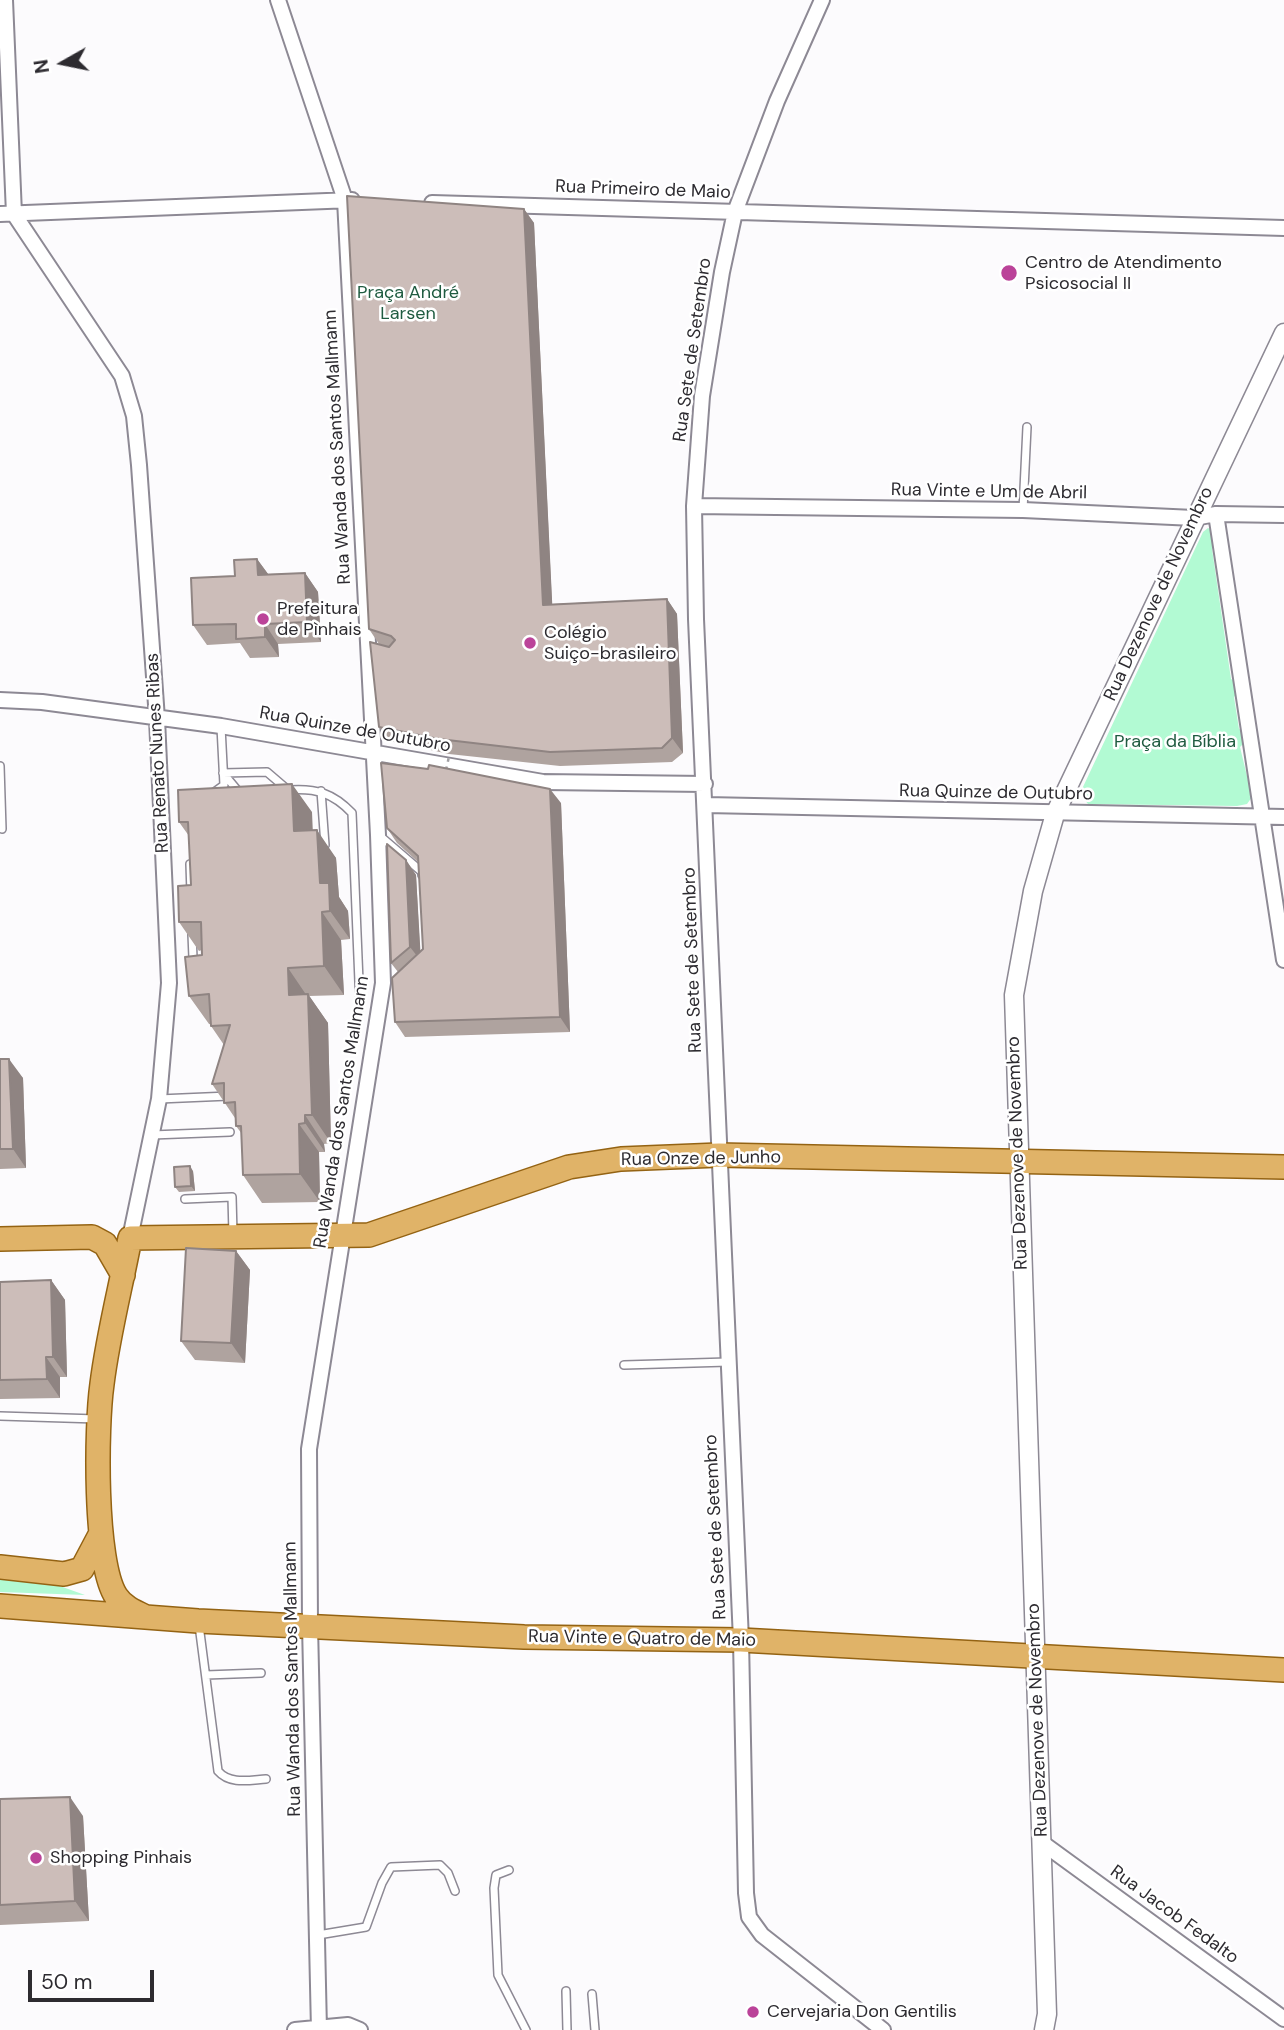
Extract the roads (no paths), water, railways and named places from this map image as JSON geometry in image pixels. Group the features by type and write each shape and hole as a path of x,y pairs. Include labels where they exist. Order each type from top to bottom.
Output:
{"main road":[{"name":"Rua Onze de Junho","path":"130,1238 343,1233 369,1235 569,1167 621,1159 719,1155 1284,1167"},
{"path":"0,1238 92,1237 105,1244 123,1275"},
{"name":"Rua Renato Nunes Ribas","path":"130,1238 101,1385 100,1535 108,1579 117,1597 127,1607 146,1618"},
{"path":"0,1567 64,1574 82,1569 100,1535"},
{"name":"Rua Vinte e Quatro de Maio","path":"0,1606 198,1621 524,1637 741,1640 1284,1670"}],"street":[{"path":"5,0 7,214 373,201"},
{"name":"Rua Wanda dos Santos Mallmann","path":"278,0 345,200 372,648 372,754 379,835 384,1000 343,1233 309,1450 319,2029"},
{"name":"Rua Sete de Setembro","path":"822,0 777,101 735,212 702,396 694,506 741,1640 746,1893 749,1917 762,1935 883,2030"},
{"name":"Rua Primeiro de Maio","path":"415,202 1284,228"},
{"name":"Rua Renato Nunes Ribas","path":"7,214 100,339 122,376 134,416 157,719 169,983 159,1099 130,1238"},
{"name":"Rua Dezenove de Novembro","path":"1044,2030 1047,2014 1037,1655 1017,1162 1014,995 1033,891 1055,814 1284,332"},
{"name":"Rua Vinte e Um de Abril","path":"694,506 1023,510 1194,518 1216,514 1284,515"},
{"path":"1216,514 1284,960"},
{"name":"Rua Quinze de Outubro","path":"0,700 43,702 221,726 543,782 705,784"},
{"name":"Rua Quinze de Outubro","path":"706,805 1284,817"},
{"name":"Rua Jacob Fedalto","path":"1041,1842 1284,2019"},
{"path":"295,2030 348,2025 360,2030"}],"lane":[{"path":"1023,510 1027,427"},
{"path":"202,802 224,785 221,726"},
{"path":"0,766 2,829"},
{"path":"223,773 267,772 288,790"},
{"path":"223,773 238,791 251,791"},
{"path":"275,790 314,788 341,801 352,813 360,1006 353,1034"},
{"path":"321,791 325,845"},
{"path":"379,835 422,872 422,884"},
{"path":"190,855 192,906"},
{"path":"192,919 193,958 203,964"},
{"path":"159,1099 229,1096"},
{"path":"152,1135 230,1132"},
{"path":"185,1199 232,1197 233,1235"},
{"path":"624,1365 728,1362"},
{"path":"0,1416 100,1419"},
{"path":"198,1621 218,1771 224,1778 266,1779"},
{"path":"206,1675 261,1673"},
{"path":"317,1935 366,1927 382,1883 391,1867 440,1865 448,1872 454,1891"},
{"path":"509,1870 496,1875 494,1888 498,1975 526,2030"},
{"path":"566,1991 567,2030"},
{"path":"592,1994 595,2030"}],"place":[{"name":"Centro de Atendimento Psicosocial II","path":"1009,273"},
{"name":"Prefeitura de Pìnhais","path":"263,619"},
{"name":"Colégio Suiço-brasileiro","path":"530,643"},
{"name":"Shopping Pinhais","path":"36,1858"},
{"name":"Cervejaria Don Gentilis","path":"753,2012"}],"park label":[{"name":"Praça André Larsen","path":"408,303"},
{"name":"Praça da Bíblia","path":"1175,742"}]}
